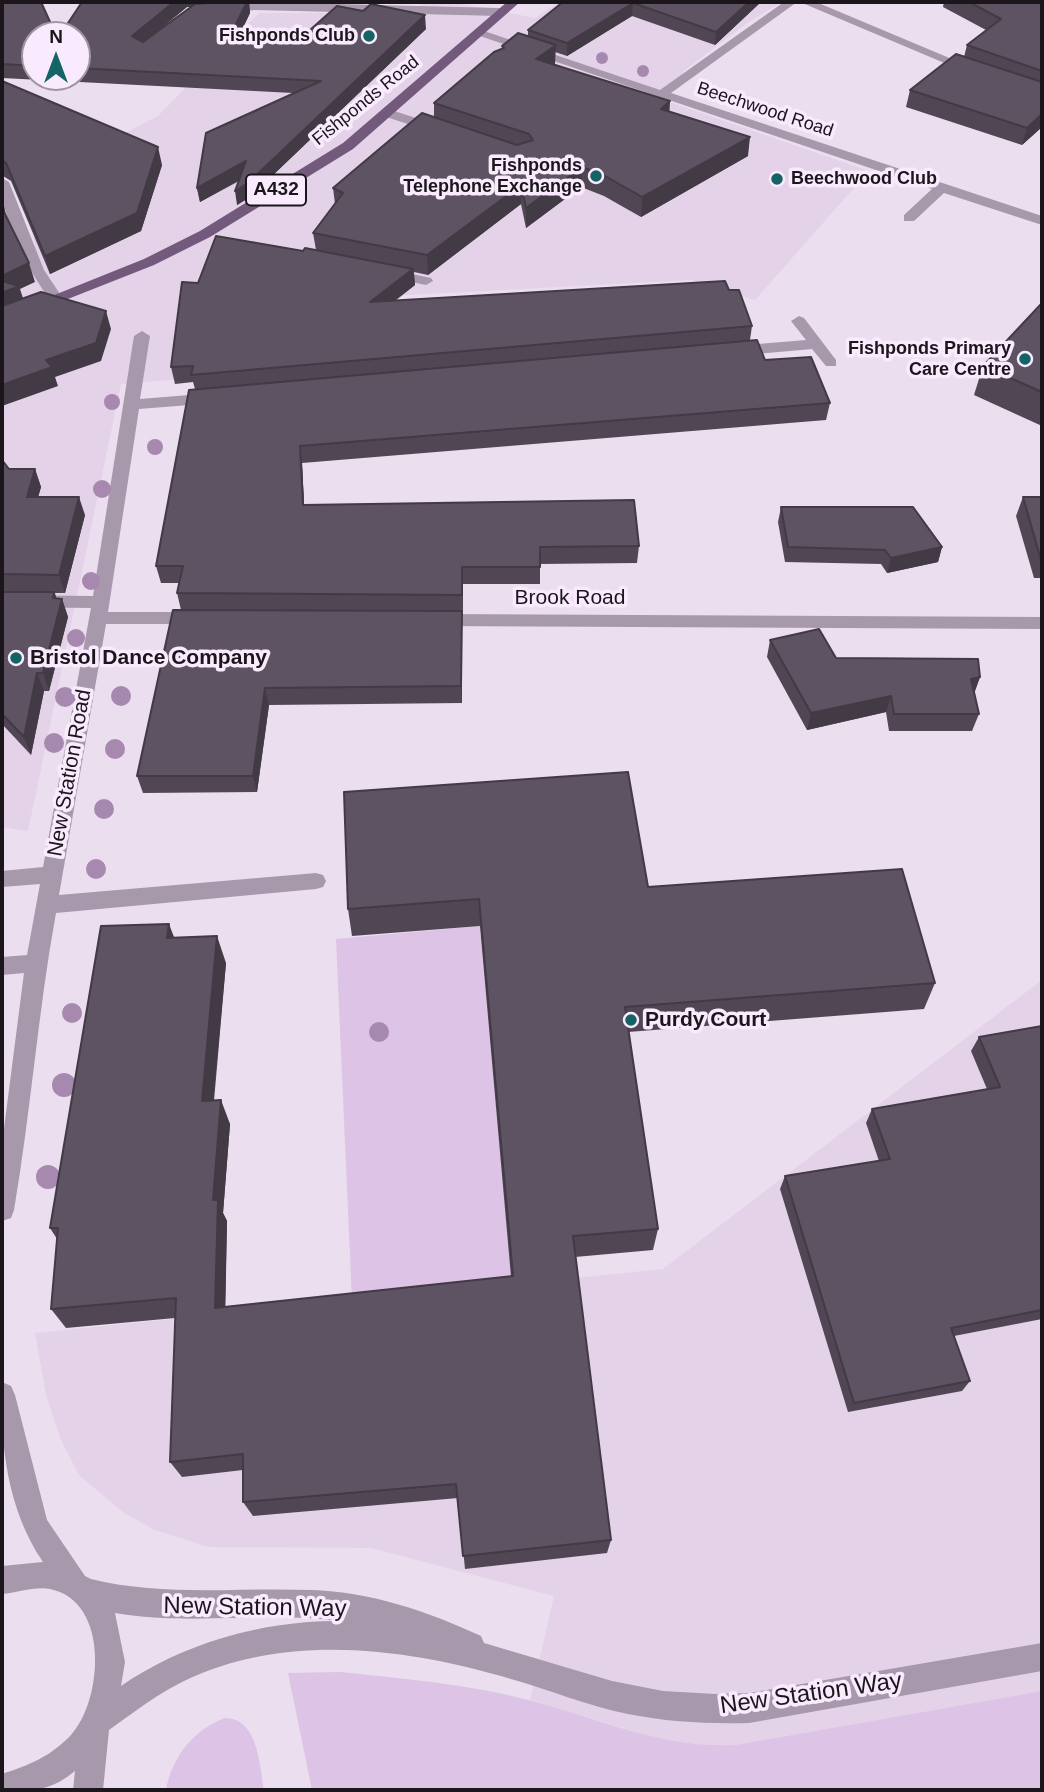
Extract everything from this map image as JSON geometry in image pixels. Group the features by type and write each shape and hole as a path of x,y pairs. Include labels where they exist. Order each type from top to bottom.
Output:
{"main road":[{"name":"Fishponds Road","path":"2,321 57,300 205,234 348,146 514,2"}],"street":[{"path":"662,94 791,2"},
{"path":"806,2 984,74"},
{"path":"205,10 255,6 429,8 500,12"},
{"name":"Beechwood Road","path":"477,33 1042,220"},
{"path":"387,113 453,135"},
{"path":"2,182 37,270 57,300"},
{"path":"909,218 942,187"},
{"path":"205,234 224,240"},
{"path":"373,270 426,281"},
{"path":"799,321 831,363"},
{"name":"New Station Road","path":"2,1210 10,1114 99,610 142,336"},
{"path":"719,352 816,344"},
{"path":"132,405 226,397"},
{"path":"2,601 223,618"},
{"name":"Brook Road","path":"417,620 1042,623"},
{"path":"2,878 52,875"},
{"path":"47,905 316,881"},
{"path":"2,966 36,963"},
{"path":"2,1395 34,1526 103,1618 113,1648 110,1685 96,1724 88,1790"},
{"name":"New Station Way","path":"2,1580 31,1574 60,1577 80,1588 144,1606 291,1604 355,1609 433,1629 501,1661"},
{"name":"New Station Way","path":"96,1724 173,1671 239,1648 294,1635 334,1633 380,1637 501,1661 611,1696 680,1708 718,1710 750,1708 1042,1657"},
{"path":"2,1788 28,1783 58,1768 96,1724"}],"shaded area":[{"path":"559,2 782,2 750,21 685,70 664,100 869,171 755,300 691,280 315,300 307,368 121,384 28,831 2,827 2,232 9,252 35,246 26,196 84,155 158,116 259,13 420,13 421,4 463,4 535,18"},
{"path":"480,926 514,1284 352,1301 336,939"},
{"path":"1042,980 1042,1691 735,1745 709,1747 668,1742 530,1700 554,1596 371,1548 209,1547 155,1530 124,1513 79,1475 61,1440 46,1395 35,1333 663,1269"},
{"path":"340,1672 485,1690 657,1738 708,1745 735,1745 1042,1691 1042,1790 312,1790 288,1673"},
{"path":"225,1718 236,1720 251,1734 259,1757 264,1790 166,1790 173,1766 186,1746 204,1729"}],"building":[{"path":"2,2 41,2 50,21 21,21 21,65 2,64"},
{"path":"82,2 174,2 132,36 143,42 195,4 247,2 233,30 310,30 337,6 363,11 371,4 425,15 248,183 235,191 246,161 197,188 206,133 321,81 91,69 91,21 69,21"},
{"path":"563,2 749,2 716,32 633,3 567,43 528,30"},
{"path":"969,2 1042,2 1042,71 967,45 1001,19"},
{"path":"518,33 556,45 536,59 670,101 661,109 750,137 642,197 605,176 582,167 526,208 521,185 427,255 313,233 343,193 333,188 422,113 517,145 533,140 529,134 434,103 494,52 504,48 502,46"},
{"path":"956,54 1042,82 1042,114 1027,128 910,90"},
{"path":"2,81 158,147 137,213 45,256 6,163 2,160"},
{"path":"2,206 29,263 2,276"},
{"path":"216,236 303,251 305,248 413,269 370,302 725,281 729,290 739,290 752,326 191,375 193,366 171,367 182,282 198,283"},
{"path":"2,281 19,286 2,293"},
{"path":"41,292 106,311 96,343 46,360 52,367 2,385 2,306"},
{"path":"1042,303 1042,392 983,366"},
{"path":"757,340 765,360 811,357 830,403 300,446 303,505 634,500 639,546 540,547 540,567 462,567 462,595 177,593 183,566 156,566 189,390"},
{"path":"2,460 9,469 35,469 27,497 79,497 59,575 2,574"},
{"path":"1023,497 1042,497 1042,560 1041,560"},
{"path":"781,507 913,507 942,547 891,558 885,550 788,547"},
{"path":"2,592 54,592 53,598 62,599 43,673 37,673 24,737 2,714"},
{"path":"173,610 462,611 461,686 265,688 253,776 137,776"},
{"path":"819,629 836,658 978,659 980,677 971,679 979,714 894,714 891,696 811,713 770,640"},
{"path":"628,772 648,887 902,869 935,983 625,1007 658,1229 573,1236 611,1540 463,1556 456,1484 243,1502 243,1454 170,1462 176,1298 51,1309 58,1228 50,1228 101,926 169,924 167,938 217,936 202,1101 221,1100 213,1200 218,1200 215,1308 513,1276 479,899 348,909 344,792"},
{"path":"1042,1026 1042,1310 951,1328 970,1381 854,1403 785,1176 890,1159 872,1109 1000,1087 979,1037"}],"place":[{"name":"Fishponds Club","path":"369,36"},
{"name":"Fishponds Telephone Exchange","path":"596,176"},
{"name":"Beechwood Club","path":"777,179"},
{"name":"Fishponds Primary Care Centre","path":"1025,359"},
{"name":"Bristol Dance Company","path":"16,658"},
{"name":"Purdy Court","path":"631,1020"}]}
